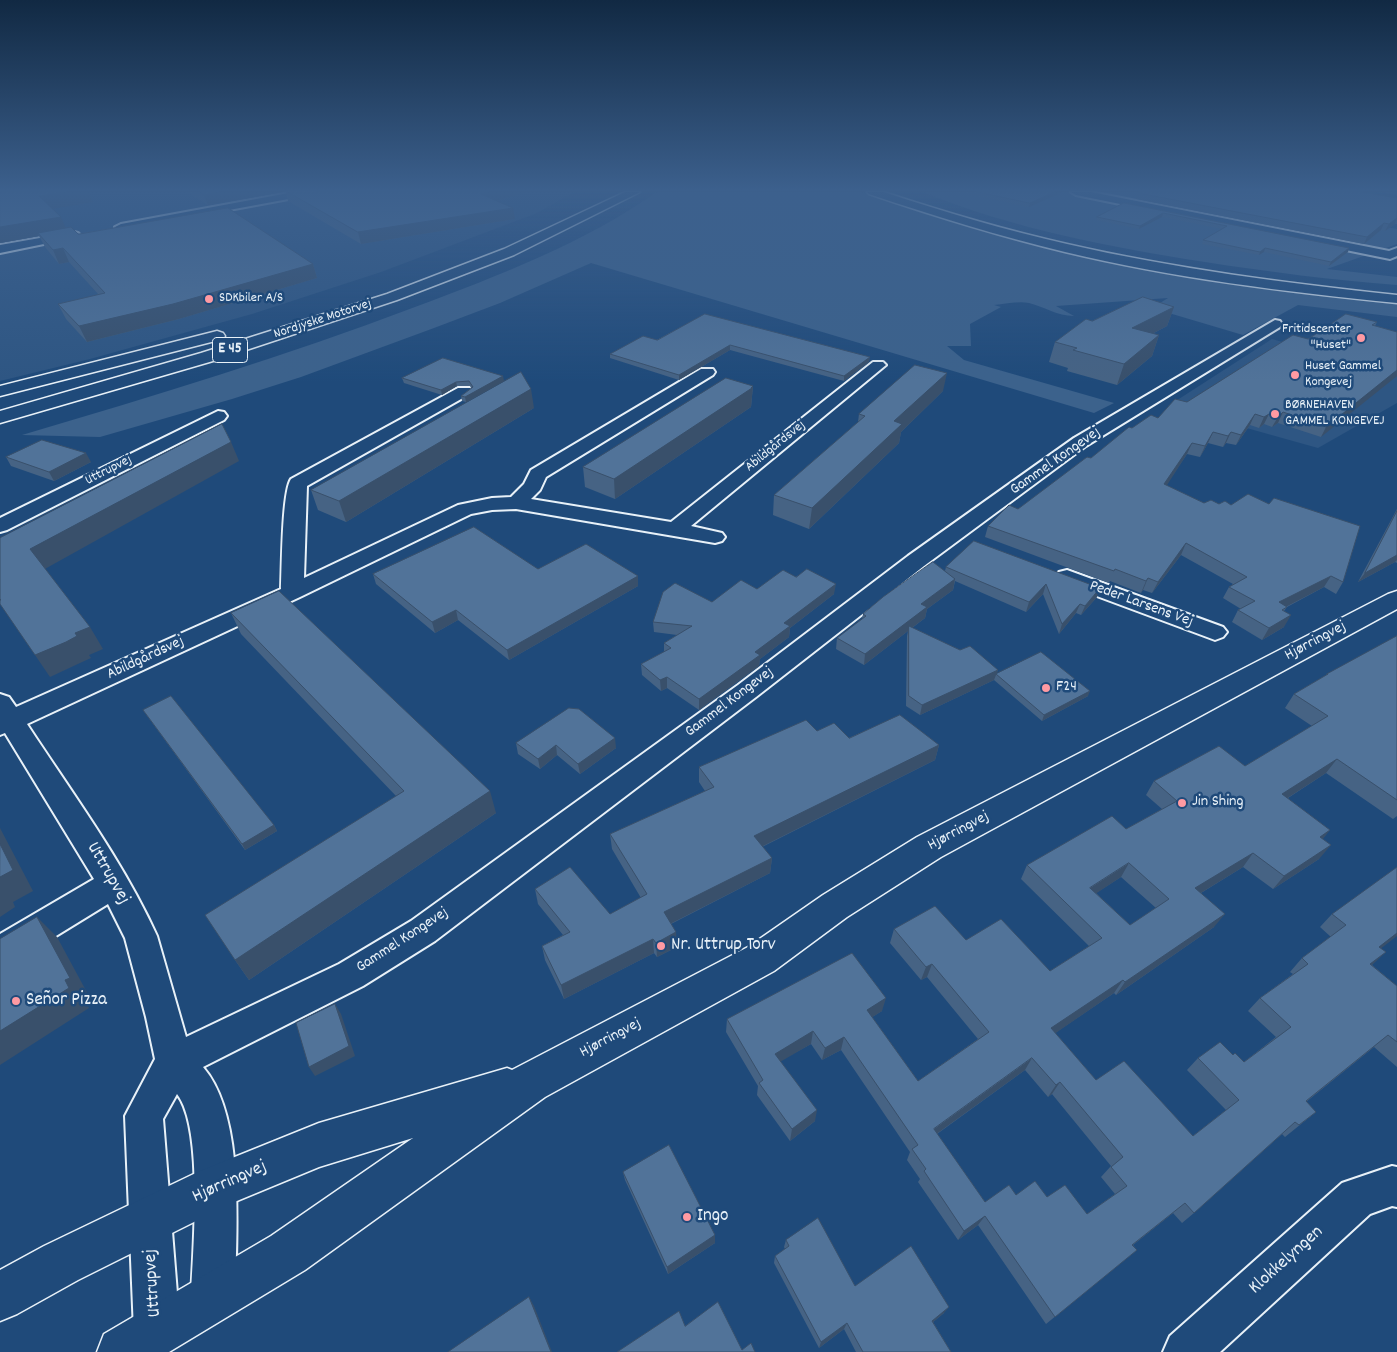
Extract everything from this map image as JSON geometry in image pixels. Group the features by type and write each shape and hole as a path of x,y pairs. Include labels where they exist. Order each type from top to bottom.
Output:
{"main road":[{"name":"Nordjyske Motorvej","path":"0,417 207,357 373,303 501,255"},
{"path":"1099,255 1248,282 1397,299"},
{"path":"1126,255 1240,275 1397,293"},
{"path":"0,432 328,326 399,298 457,272"},
{"name":"E 45","path":"0,391 233,332 0,398"},
{"name":"Hjørringvej","path":"140,1341 288,1253 530,1082 761,959 836,906 929,848 1397,599"},
{"name":"Hjørringvej","path":"0,1297 61,1264 216,1187 319,1145 530,1082"}],"street":[{"name":"Gammel Kongevej","path":"174,1062 351,975 423,931 748,691 916,561 964,538 1080,442 1275,324"},
{"name":"Abildgårdsvej","path":"675,530 878,365"},
{"path":"516,503 533,486 538,474 707,372"},
{"path":"292,592 298,483 464,391"},
{"name":"Uttrupvej","path":"0,526 218,416"},
{"name":"Abildgårdsvej","path":"4,716 292,592 465,509 492,504 516,503 715,537"},
{"name":"Peder Larsens Vej","path":"1048,570 1215,632"},
{"name":"Uttrupvej","path":"4,716 114,884 140,936 164,1017 174,1062 200,1093 208,1128 216,1187 213,1297"},
{"path":"0,952 114,884"},
{"name":"Uttrupvej","path":"140,1341 149,1220 144,1116 174,1062"},
{"name":"Klokkelyngen","path":"1186,1352 1357,1198 1392,1186 1397,1187"}],"shaded area":[{"path":"0,255 426,255 381,272 252,314 90,359 0,381"},
{"path":"544,255 1079,255 1140,268 1246,285 1397,304 1397,317 1298,305 1243,335 1152,308 1168,298 1056,306 1074,316 1057,313 1029,303 1016,302 994,305 1001,307 970,324 971,346 947,346 964,360 1114,403 1094,413 591,263 500,303 301,377 232,399 100,437 22,435 269,359 446,295"},
{"path":"1164,255 1366,255 1327,269 1397,277 1397,285 1253,269"},
{"path":"1272,339 1397,375 1397,403 1318,448 1168,406"}],"building":[{"path":"70,255 299,255 313,264 173,304 79,326 58,304 105,293"},
{"path":"1298,255 1340,255 1331,262"},
{"path":"1143,297 1174,307 1132,328 1159,335 1124,364 1073,350 1077,348 1055,342 1086,319 1092,321"},
{"path":"705,314 870,357 844,376 730,345 679,375 610,354 643,336 657,340"},
{"path":"1346,314 1377,322 1372,325 1397,332 1397,370 1326,427 1283,412 1278,417 1269,414 1264,417 1255,414 1241,435 1231,432 1228,436 1213,432 1205,446 1192,443 1164,484 1204,503 1211,500 1219,504 1225,501 1231,505 1248,494 1269,504 1274,498 1360,526 1343,582 1331,576 1279,602 1287,607 1282,610 1291,615 1269,628 1238,610 1255,601 1229,587 1247,577 1186,543 1158,582 1148,578 1146,581 988,526 1009,505 1018,509 1087,457 1091,458 1129,427 1132,428 1151,415 1158,418 1175,399 1187,402 1293,335 1308,339"},
{"path":"443,358 503,376 465,397 461,396 473,387 469,381 456,382 441,390 402,378"},
{"path":"915,365 947,373 894,421 902,424 812,508 774,495 865,416 859,414"},
{"path":"521,372 531,389 339,501 311,490"},
{"path":"726,378 753,386 614,479 583,467"},
{"path":"222,424 231,442 30,549 90,627 75,633 77,636 66,642 35,655 0,604 0,538"},
{"path":"42,440 86,453 49,472 6,457"},
{"path":"1397,511 1397,555 1365,573"},
{"path":"474,527 538,569 586,544 638,576 507,650 456,610 432,622 373,574"},
{"path":"974,541 1100,588 1085,606 1080,604 1062,624 1046,584 1029,602 946,567"},
{"path":"933,562 955,579 921,604 927,607 865,654 837,638 866,616 863,614 883,597"},
{"path":"807,569 836,584 784,623 790,626 755,652 760,655 699,699 667,677 660,680 641,664 671,648 664,643 692,626 653,622 663,592 675,583 712,602 741,580 757,589 783,570 796,577"},
{"path":"279,591 490,791 235,960 205,915 404,791 231,613"},
{"path":"909,626 960,650 970,646 998,670 922,705 909,696"},
{"path":"1397,636 1397,800 1337,759 1282,794 1330,830 1320,837 1331,845 1284,876 1253,853 1195,888 1225,914 1125,982 1123,980 1051,1028 1096,1080 1124,1061 1193,1136 1239,1100 1198,1058 1220,1042 1233,1055 1235,1053 1244,1062 1291,1027 1260,998 1308,964 1302,958 1346,925 1332,914 1397,867 1397,933 1379,947 1386,952 1370,964 1397,986 1397,1042 1388,1035 1306,1101 1316,1112 1299,1125 1295,1122 1194,1213 1185,1203 1132,1245 1137,1250 1055,1317 985,1216 964,1231 924,1171 926,1169 912,1149 918,1145 844,1037 825,1048 813,1031 775,1054 817,1110 792,1129 759,1083 763,1080 727,1019 852,953 886,998 867,1010 918,1081 989,1032 932,964 926,967 894,929 935,906 966,940 1001,919 1050,971 1102,938 1027,865 1112,816 1126,829 1177,801 1154,781 1219,746 1245,766 1328,716 1294,694","holes":["1129,863 1169,899 1130,925 1090,888","1032,1058 1056,1085 1060,1082 1123,1157 1111,1167 1127,1186 1087,1214 1065,1185 1047,1197 1035,1181 1016,1195 1009,1185 985,1202 934,1129"]},
{"path":"1041,652 1090,691 1044,715 996,674"},
{"path":"171,696 274,825 242,844 143,710"},
{"path":"569,708 579,709 615,738 578,764 556,745 538,759 516,743"},
{"path":"900,715 939,745 754,836 772,858 664,912 676,932 656,943 653,939 561,985 542,946 570,932 535,889 570,867 610,914 647,894 610,834 714,787 699,767 806,720 817,731 834,723 849,738"},
{"path":"0,844 13,870 0,877"},
{"path":"37,917 70,978 65,980 69,988 0,1031 0,939"},
{"path":"335,1004 349,1046 309,1067 296,1023"},
{"path":"669,1145 715,1235 667,1267 623,1172"},
{"path":"818,1218 855,1286 911,1246 949,1307 932,1321 951,1352 863,1352 847,1323 821,1342 775,1256 789,1246 786,1240"},
{"path":"529,1297 551,1352 448,1352"},
{"path":"718,1302 742,1350 751,1343 755,1352 617,1352 679,1311 685,1326"}],"place":[{"name":"SDKbiler A/S","path":"209,299"},
{"name":"Fritidscenter \"Huset\"","path":"1361,338"},
{"name":"Huset Gammel Kongevej","path":"1295,375"},
{"name":"BØRNEHAVEN GAMMEL KONGEVEJ","path":"1275,414"},
{"name":"F24","path":"1046,688"},
{"name":"Jin Shing","path":"1182,803"},
{"name":"Nr. Uttrup Torv","path":"661,946"},
{"name":"Señor Pizza","path":"16,1001"},
{"name":"Ingo","path":"687,1217"}]}
